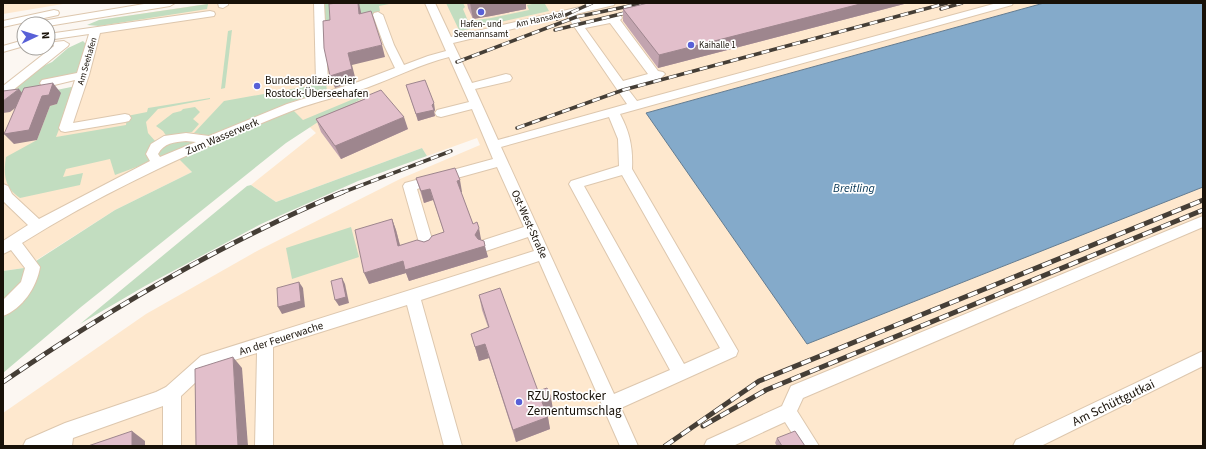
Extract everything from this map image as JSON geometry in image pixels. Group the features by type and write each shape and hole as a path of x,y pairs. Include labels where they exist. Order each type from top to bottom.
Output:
{"street":[{"path":"3,24 116,3"},
{"path":"56,21 170,3"},
{"path":"319,3 322,82"},
{"name":"Ost-West-Straße","path":"430,3 629,446"},
{"name":"Am Hansakai","path":"447,41 610,3"},
{"path":"494,145 1008,3"},
{"path":"56,41 95,31 211,8"},
{"path":"569,12 634,106"},
{"path":"378,16 401,70"},
{"path":"579,26 615,19 657,75 620,86"},
{"path":"3,32 16,30"},
{"name":"Am Seehafen","path":"95,31 83,75 65,128 125,118"},
{"path":"56,43 64,44 56,50"},
{"path":"3,49 16,45"},
{"name":"Zum Wasserwerk","path":"7,245 38,226 157,163 291,106 362,85 432,58 453,54"},
{"path":"24,67 36,56"},
{"path":"3,92 49,56"},
{"path":"46,83 83,75"},
{"path":"468,87 506,78"},
{"path":"441,113 476,104"},
{"path":"610,404 730,351 625,169 627,150 624,135 613,112"},
{"path":"157,163 152,154 153,149 162,142 194,136 210,141"},
{"path":"427,246 410,186 501,160"},
{"path":"625,169 576,184 680,373"},
{"path":"3,189 6,197 38,226"},
{"path":"713,446 788,412 797,392 1203,221"},
{"path":"486,245 532,230"},
{"path":"3,309 21,295 28,287 32,276 33,267 7,245"},
{"name":"An der Feuerwache","path":"32,446 64,439 160,399 172,393 207,361 543,254"},
{"path":"412,296 453,446"},
{"path":"264,446 265,343"},
{"name":"Am Schüttgutkai","path":"1022,446 1203,358"},
{"path":"172,393 172,446"},
{"path":"788,412 810,446"}],"shaded area":[{"path":"3,3 69,3 3,14"},
{"path":"213,3 1044,3 646,113 807,344 1203,187 1203,446 3,446 3,413 146,314 257,251 400,179 480,145 477,138 427,156 422,148 276,202 251,185 316,133 293,111 180,159 192,172 115,210 24,268 3,271 3,100 78,89 99,20"}],"green space":[{"path":"321,3 394,3 379,6 380,11 364,23 322,34"},
{"path":"446,3 463,3 465,7 463,9 468,21 529,10 527,5 537,3 545,4 549,11 461,31 459,30"},
{"path":"208,4 207,9 99,26 87,25 99,20"},
{"path":"232,30 225,88 221,89 228,31"},
{"path":"83,41 89,47 83,70 72,76 44,81 29,96 3,95 33,71 52,62 68,48"},
{"path":"326,83 327,91 291,102 211,136 194,133 224,101"},
{"path":"76,86 56,137 126,125 127,116 147,112 148,108 210,99 158,109 146,122 148,133 156,142 148,151 150,162 115,175 110,159 66,169 63,177 83,173 80,185 20,198 11,190 6,180 6,157 37,140 50,106 57,104 42,93"},
{"path":"368,93 369,95 318,122 286,143 81,307 3,373 3,313 37,265 36,261 115,210 192,172 179,159 293,110 303,120"},
{"path":"195,107 200,112 193,119 199,124 192,132 167,137 163,131 156,126 173,113 183,109"},
{"path":"171,141 199,141 160,158 155,152"},
{"path":"422,148 427,156 358,181 261,224 145,286 80,324 247,186 251,185 276,202"},
{"path":"351,227 359,257 292,279 286,248"},
{"path":"24,268 28,275 3,305 3,271"}],"water":[{"name":"Breitling","path":"1044,3 1203,3 1203,187 807,344 646,113"}],"building":[{"path":"358,3 359,14 371,11 382,45 348,53 352,69 330,76 324,48 323,21 330,20 329,4"},
{"name":"Kaihalle 1","path":"648,3 864,3 659,55 623,9"},
{"path":"425,80 434,103 432,105 434,110 416,114 406,85"},
{"path":"53,83 49,95 42,96 29,130 4,134 24,88"},
{"path":"19,89 3,101 3,91"},
{"path":"381,90 404,117 335,146 316,119 365,99 364,97"},
{"path":"455,168 460,180 457,181 473,224 477,222 479,228 475,235 478,239 484,241 485,246 405,270 403,261 364,273 355,230 392,219 398,246 417,240 424,242 429,240 432,236 444,232 430,189 421,191 416,178"},
{"path":"342,278 346,297 335,300 331,281"},
{"path":"299,282 301,301 278,307 277,288"},
{"path":"500,288 538,391 547,388 551,397 542,402 548,417 513,430 485,344 475,347 471,334 489,327 479,295"},
{"path":"233,357 238,446 196,446 195,369"},
{"path":"132,431 132,446 88,446"},
{"path":"795,431 805,446 782,446 777,438"}],"railway":[{"path":"557,19 592,3"},
{"path":"457,62 576,17 644,3"},
{"path":"517,128 623,90 947,3"},
{"path":"941,9 962,3"},
{"path":"555,30 633,11"},
{"path":"341,193 451,151"},
{"path":"3,382 85,328 168,278 254,232 343,192"},
{"path":"665,446 759,381 1203,200"},
{"path":"703,426 766,390 1203,210"}],"place":[{"name":"Hafen- und Seemannsamt","path":"481,12"},
{"name":"Kaihalle 1","path":"691,45"},
{"name":"Bundespolizeirevier Rostock-Überseehafen","path":"257,86"},
{"name":"RZU Rostocker Zementumschlag","path":"519,402"}]}
